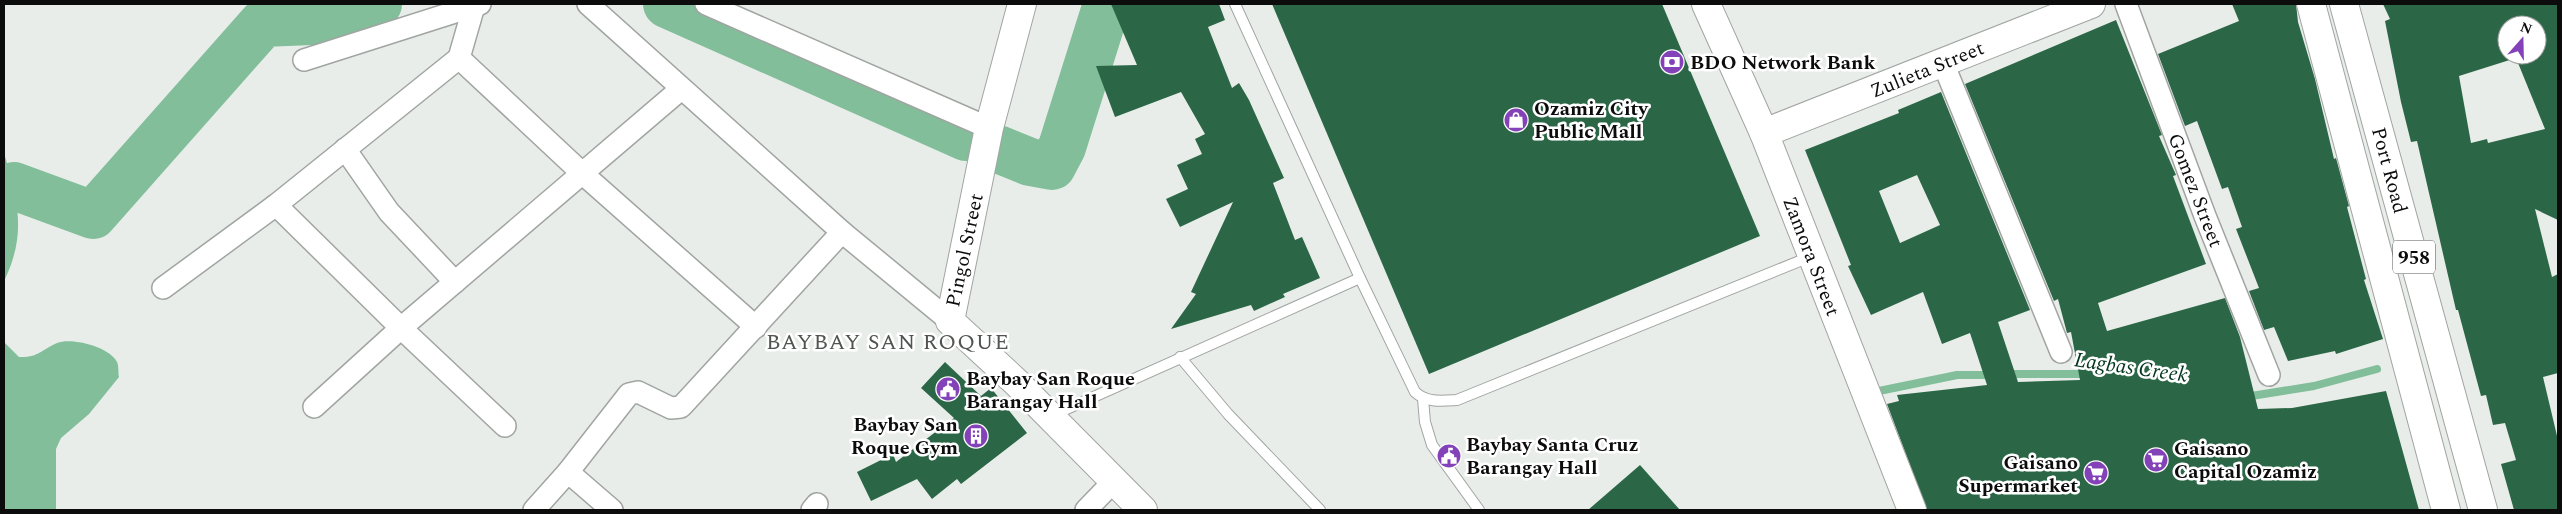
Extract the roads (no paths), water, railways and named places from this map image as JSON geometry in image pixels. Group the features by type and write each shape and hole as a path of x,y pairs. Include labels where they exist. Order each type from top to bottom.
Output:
{"street":[{"path":"588,4 842,232 950,321"},
{"path":"706,4 989,128"},
{"name":"Pingol Street","path":"1022,4 989,128 950,321 1050,416 1143,510"},
{"name":"Zamora Street","path":"1706,4 1764,133 1912,510"},
{"name":"Zulieta Street","path":"1764,133 2090,4"},
{"name":"Gomez Street","path":"2126,4 2205,216 2268,375"},
{"name":"Port Road","path":"2311,4 2446,510"},
{"name":"Port Road","path":"2344,4 2483,510"},
{"path":"163,288 276,206 459,58 477,5"},
{"path":"304,60 477,5"},
{"path":"459,58 583,174 756,327"},
{"path":"1943,63 2061,352"},
{"path":"314,407 401,328 583,174 681,88"},
{"path":"345,149 389,212 455,282"},
{"path":"276,206 505,426"},
{"path":"534,510 568,472 629,394 638,392 671,408 681,407 842,232"},
{"path":"2403,350 2436,341"},
{"path":"568,472 612,510"},
{"path":"1086,510 1114,481"}],"lane":[{"path":"1235,4 1360,278 1413,387 1424,399 1425,422 1432,446 1479,510"},
{"path":"1424,399 1457,400 1812,256"},
{"path":"1050,416 1360,278"},
{"path":"1180,358 1228,414 1320,510"}],"waterway":[{"path":"14,186 93,215 263,23 335,20 378,4"},
{"path":"667,4 966,137"},
{"path":"998,149 1030,162 1052,166 1062,147 1107,4"},
{"name":"Lagbas Creek","path":"2245,397 2314,386 2377,369"},
{"name":"Lagbas Creek","path":"2007,374 2088,374"},
{"name":"Lagbas Creek","path":"1879,391 1957,375 1993,375"}],"place":[{"name":"BDO Network Bank","path":"1672,62"},
{"name":"Ozamiz City Public Mall","path":"1516,120"},
{"name":"Baybay San Roque Barangay Hall","path":"948,389"},
{"name":"Baybay San Roque Gym","path":"976,436"},
{"name":"Baybay Santa Cruz Barangay Hall","path":"1449,456"},
{"name":"Gaisano Capital Ozamiz","path":"2156,460"},
{"name":"Gaisano Supermarket","path":"2096,473"}],"district":[{"name":"BAYBAY SAN ROQUE","path":"888,341"}]}
